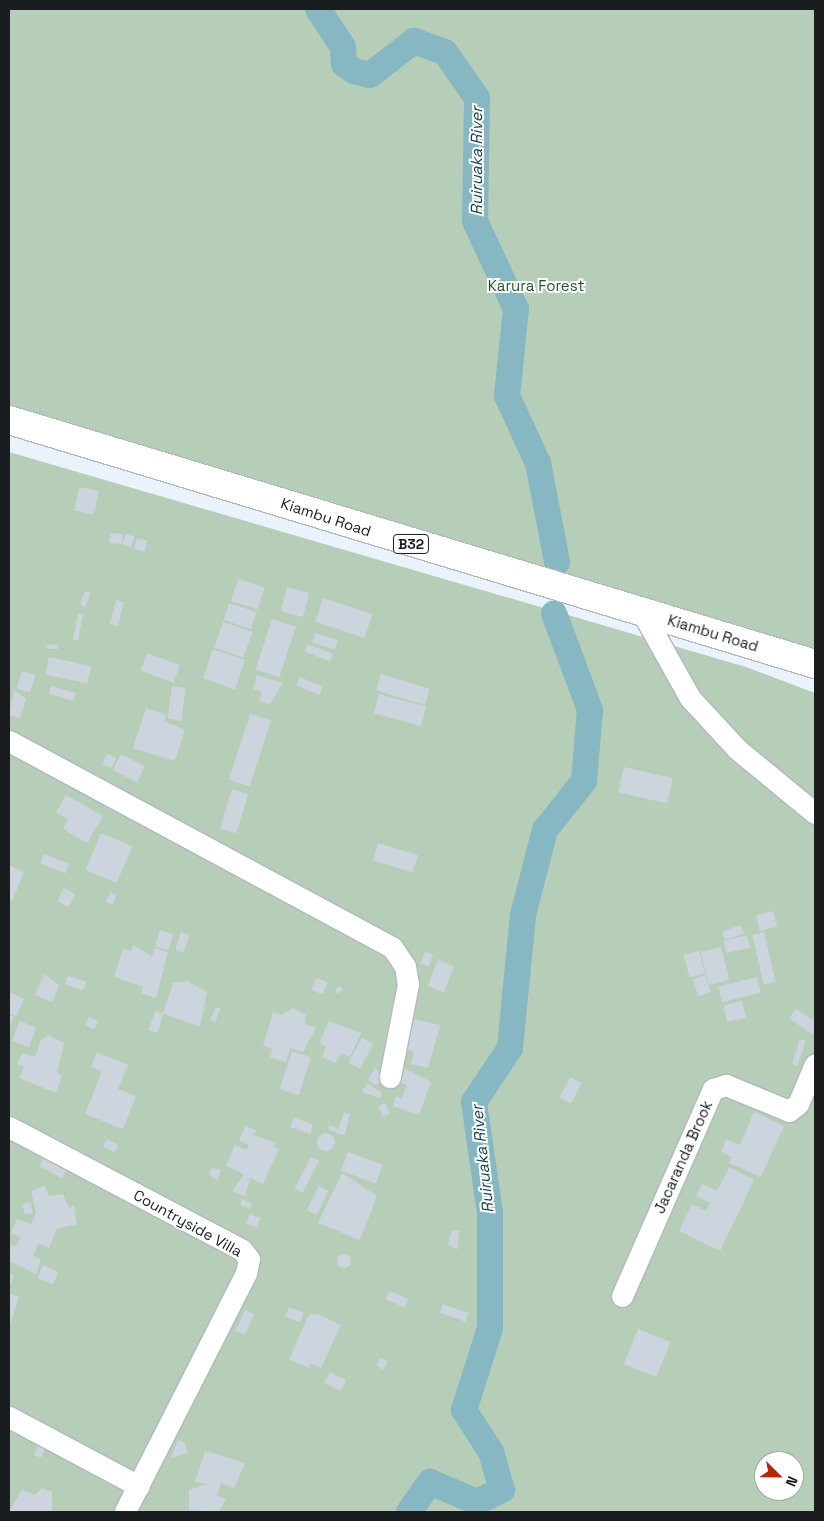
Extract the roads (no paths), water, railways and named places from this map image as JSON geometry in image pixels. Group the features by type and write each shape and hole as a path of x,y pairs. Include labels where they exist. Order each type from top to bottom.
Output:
{"highway":[{"name":"Kiambu Road","path":"9,420 815,664"}],"street":[{"path":"642,612 690,698 737,749 815,813"},
{"path":"9,741 392,947 405,966 408,984 390,1077"},
{"name":"Jacaranda Brook","path":"622,1296 713,1089 726,1085 789,1111 798,1104 815,1064"},
{"name":"Countryside Villa","path":"9,1126 242,1250 249,1259 246,1273 125,1512"},
{"path":"9,1417 138,1486"}],"waterway":[{"name":"Ruiruaka River","path":"318,9 343,47 344,64 354,71 370,75 414,41 445,52 477,98 475,221 516,309 507,396 538,463 557,562"},
{"name":"Ruiruaka River","path":"409,1512 430,1482 477,1502 502,1490 491,1452 464,1410 490,1328 490,1213 474,1102 510,1048 523,915 545,830 584,781 590,710 554,613"}],"park label":[{"name":"Karura Forest","path":"536,286"}]}
